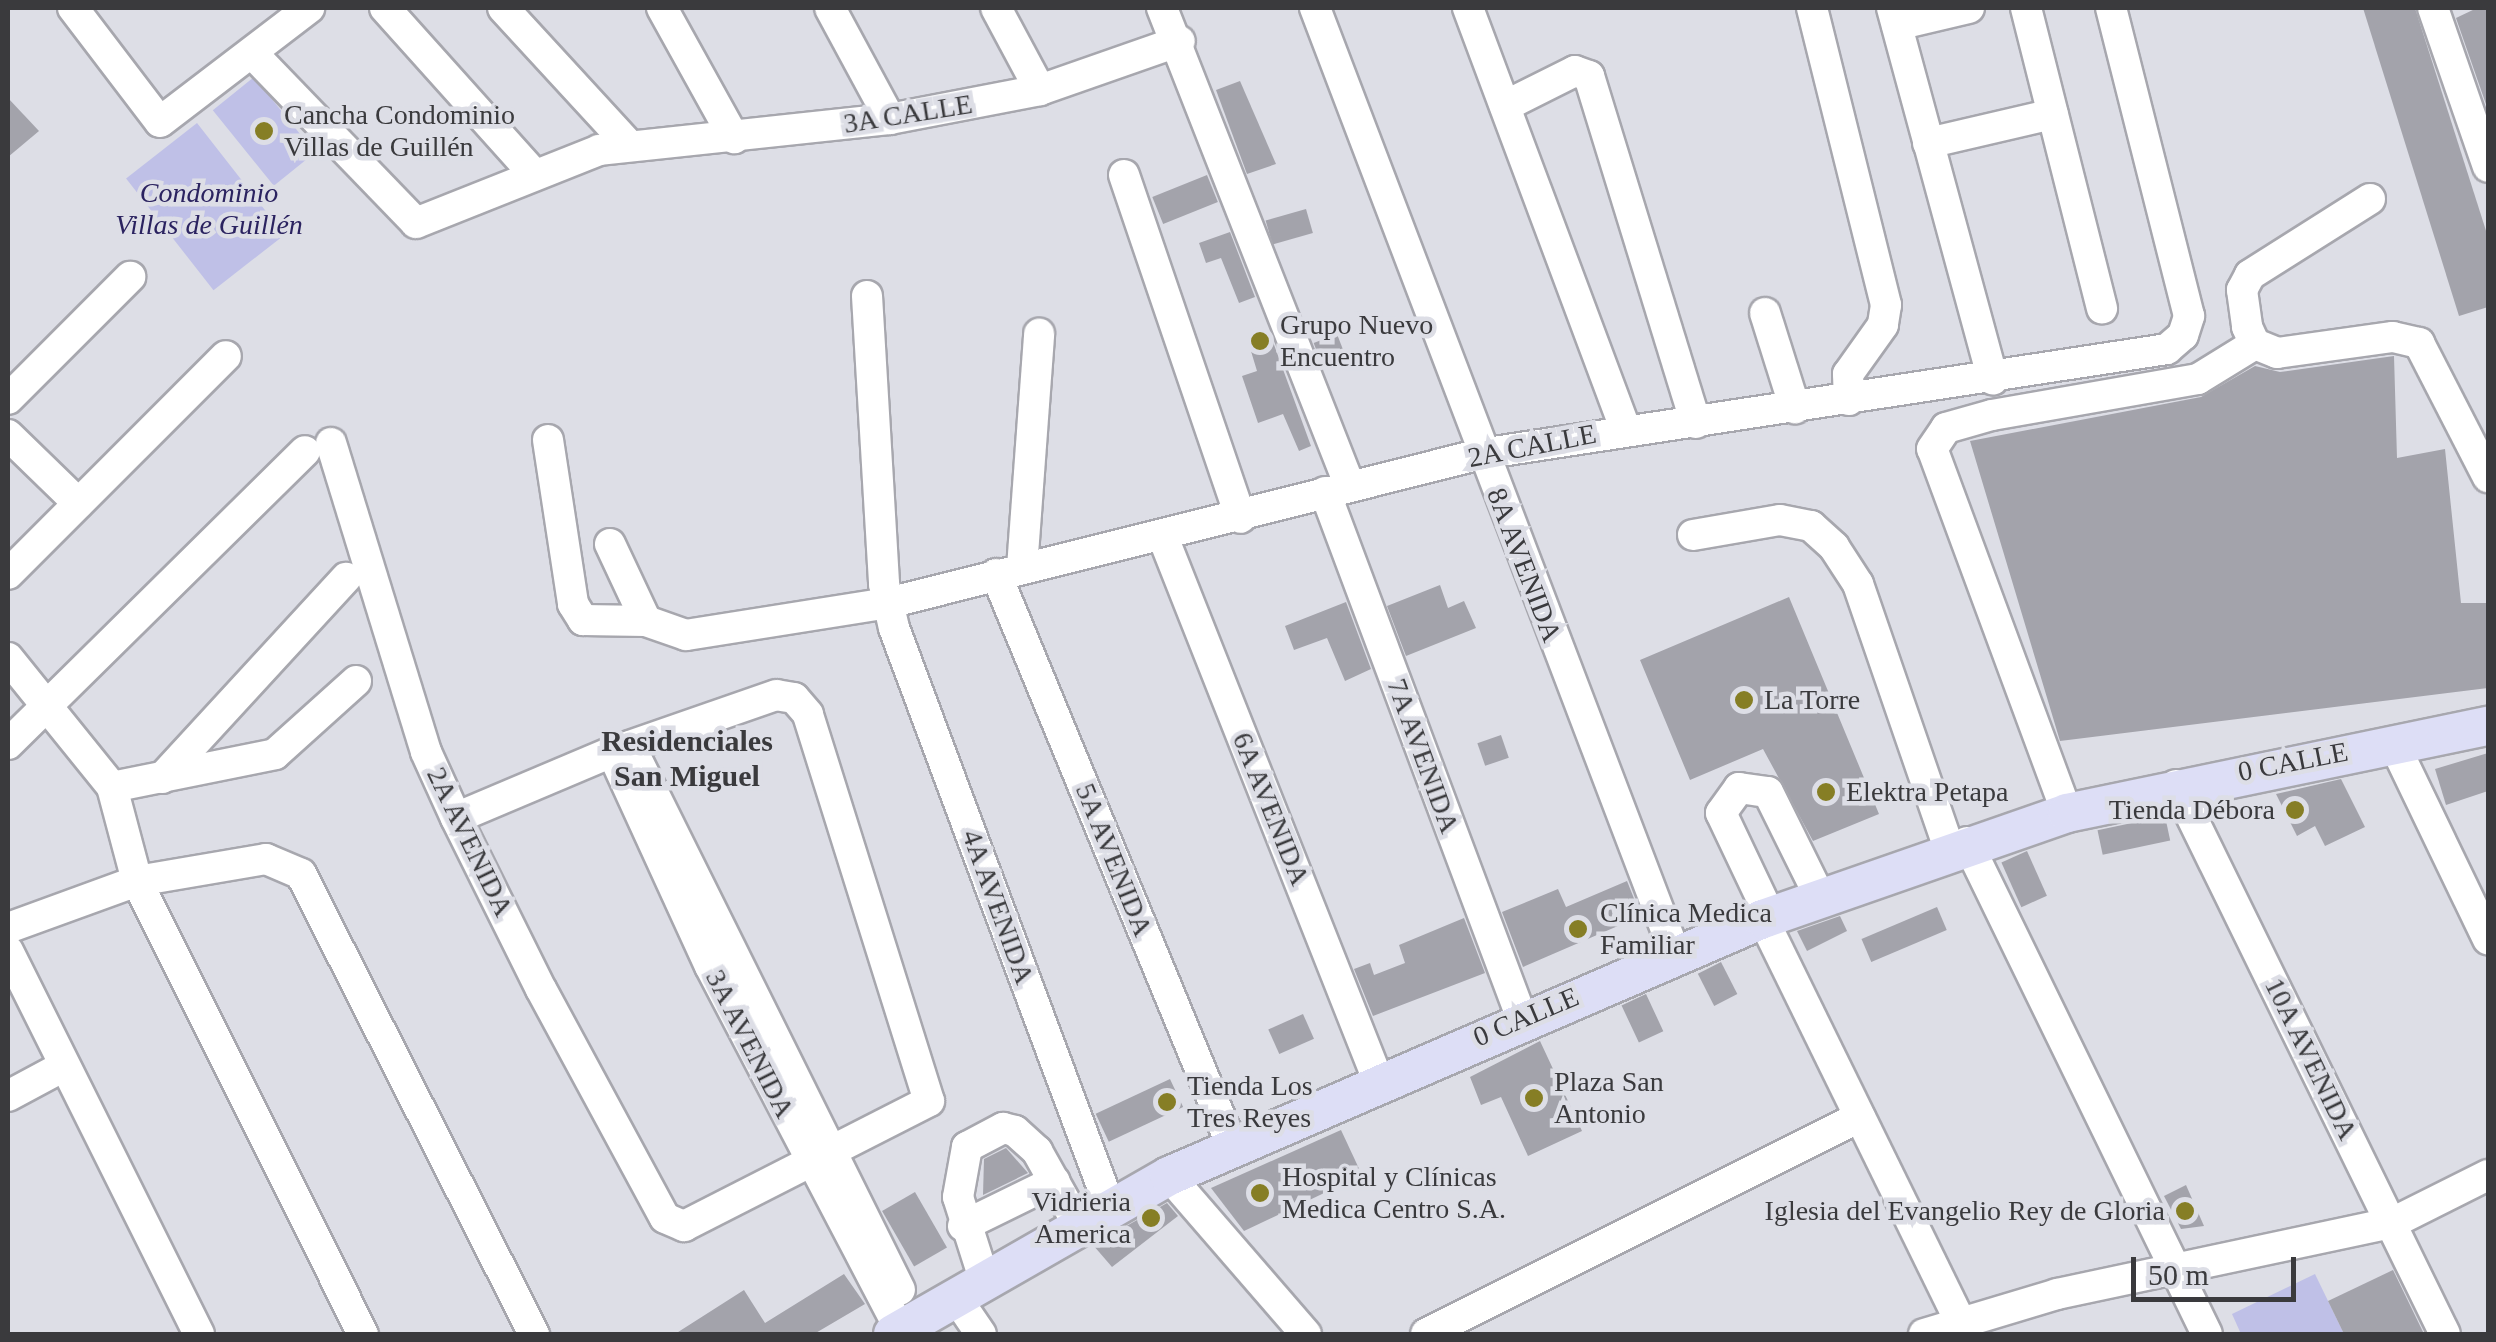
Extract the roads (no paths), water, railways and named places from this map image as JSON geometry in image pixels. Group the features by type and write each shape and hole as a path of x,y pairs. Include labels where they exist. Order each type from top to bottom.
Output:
{"main road":[{"name":"0 CALLE","path":"903,1328 1169,1176 1232,1146 1675,953 1767,918 1958,846 2067,813 2176,785 2488,726"}],"street":[{"path":"85,12 160,122 309,8"},
{"path":"386,8 532,172"},
{"path":"503,8 628,144"},
{"path":"662,8 734,138"},
{"path":"830,8 890,120"},
{"path":"996,8 1040,90"},
{"name":"7A AVENIDA","path":"1162,8 1180,41 1522,1019"},
{"name":"8A AVENIDA","path":"1316,8 1481,454 1675,953"},
{"path":"1468,8 1625,428"},
{"path":"1812,8 1886,306 1883,325 1848,374 1849,400"},
{"path":"1969,8 1894,16 1993,379"},
{"path":"2026,8 2102,309"},
{"name":"2A CALLE","path":"548,440 573,604 582,620 646,621 686,635 888,603 1241,518 1337,488 1481,454 1625,428 1696,422 1993,379 2166,349 2183,336 2189,316 2110,8"},
{"path":"2432,8 2485,148"},
{"name":"3A CALLE","path":"252,54 416,223 532,172 628,144 734,138 890,120 1040,90 1180,41"},
{"path":"1505,106 1575,71 1589,76 1696,422"},
{"path":"1928,144 2053,114"},
{"path":"1124,175 1241,518"},
{"path":"2255,344 2242,290 2250,275 2370,199"},
{"path":"8,399 130,277"},
{"name":"4A AVENIDA","path":"867,296 888,603 1095,1219"},
{"path":"1765,313 1794,408"},
{"path":"1009,571 1040,334"},
{"path":"2255,344 2277,353 2409,336 2488,476"},
{"path":"2067,813 1932,449 1937,436 1992,416 2198,379 2255,344"},
{"path":"8,574 226,356"},
{"path":"8,435 78,503"},
{"name":"2A AVENIDA","path":"48,704 318,447 426,752 456,818 665,1218 684,1226 821,1158"},
{"path":"1694,534 1780,520 1810,526 1834,547 1858,584 1958,846 2206,1334"},
{"name":"6A AVENIDA","path":"1163,537 1378,1080"},
{"path":"610,544 646,621"},
{"name":"5A AVENIDA","path":"1009,571 1232,1146"},
{"path":"162,778 346,578"},
{"path":"8,658 112,787 137,881 362,1334"},
{"path":"112,787 275,754 356,681"},
{"path":"456,818 621,749 776,695 794,698 808,714 930,1089 920,1110 821,1158"},
{"path":"8,744 48,704"},
{"path":"2393,742 2488,938"},
{"name":"3A AVENIDA","path":"621,749 903,1328"},
{"name":"10A AVENIDA","path":"2176,785 2445,1334"},
{"path":"1820,898 1768,792 1740,788 1722,812 1767,918 1962,1326"},
{"path":"8,928 137,881 266,860 290,867 316,894 534,1334"},
{"path":"8,950 199,1334"},
{"path":"8,1096 64,1066"},
{"path":"1426,1334 1860,1116"},
{"path":"981,1334 963,1226 961,1157 1004,1128 1027,1140 1054,1181 1095,1219"},
{"path":"1924,1334 2174,1267 2392,1224 2488,1175"},
{"path":"1169,1176 1306,1334"},
{"path":"963,1226 1054,1181"}],"place":[{"name":"Cancha Condominio Villas de Guillén","path":"264,131"},
{"name":"Grupo Nuevo Encuentro","path":"1260,341"},
{"name":"La Torre","path":"1744,700"},
{"name":"Elektra Petapa","path":"1826,792"},
{"name":"Tienda Débora","path":"2295,810"},
{"name":"Clínica Medica Familiar","path":"1578,929"},
{"name":"Plaza San Antonio","path":"1534,1098"},
{"name":"Tienda Los Tres Reyes","path":"1167,1102"},
{"name":"Hospital y Clínicas Medica Centro S.A.","path":"1260,1193"},
{"name":"Iglesia del Evangelio Rey de Gloria","path":"2185,1211"},
{"name":"Vidrieria America","path":"1151,1218"}],"district":[{"name":"Residenciales San Miguel","path":"687,758"}],"park label":[{"name":"Condominio Villas de Guillén","path":"209,209"}]}
